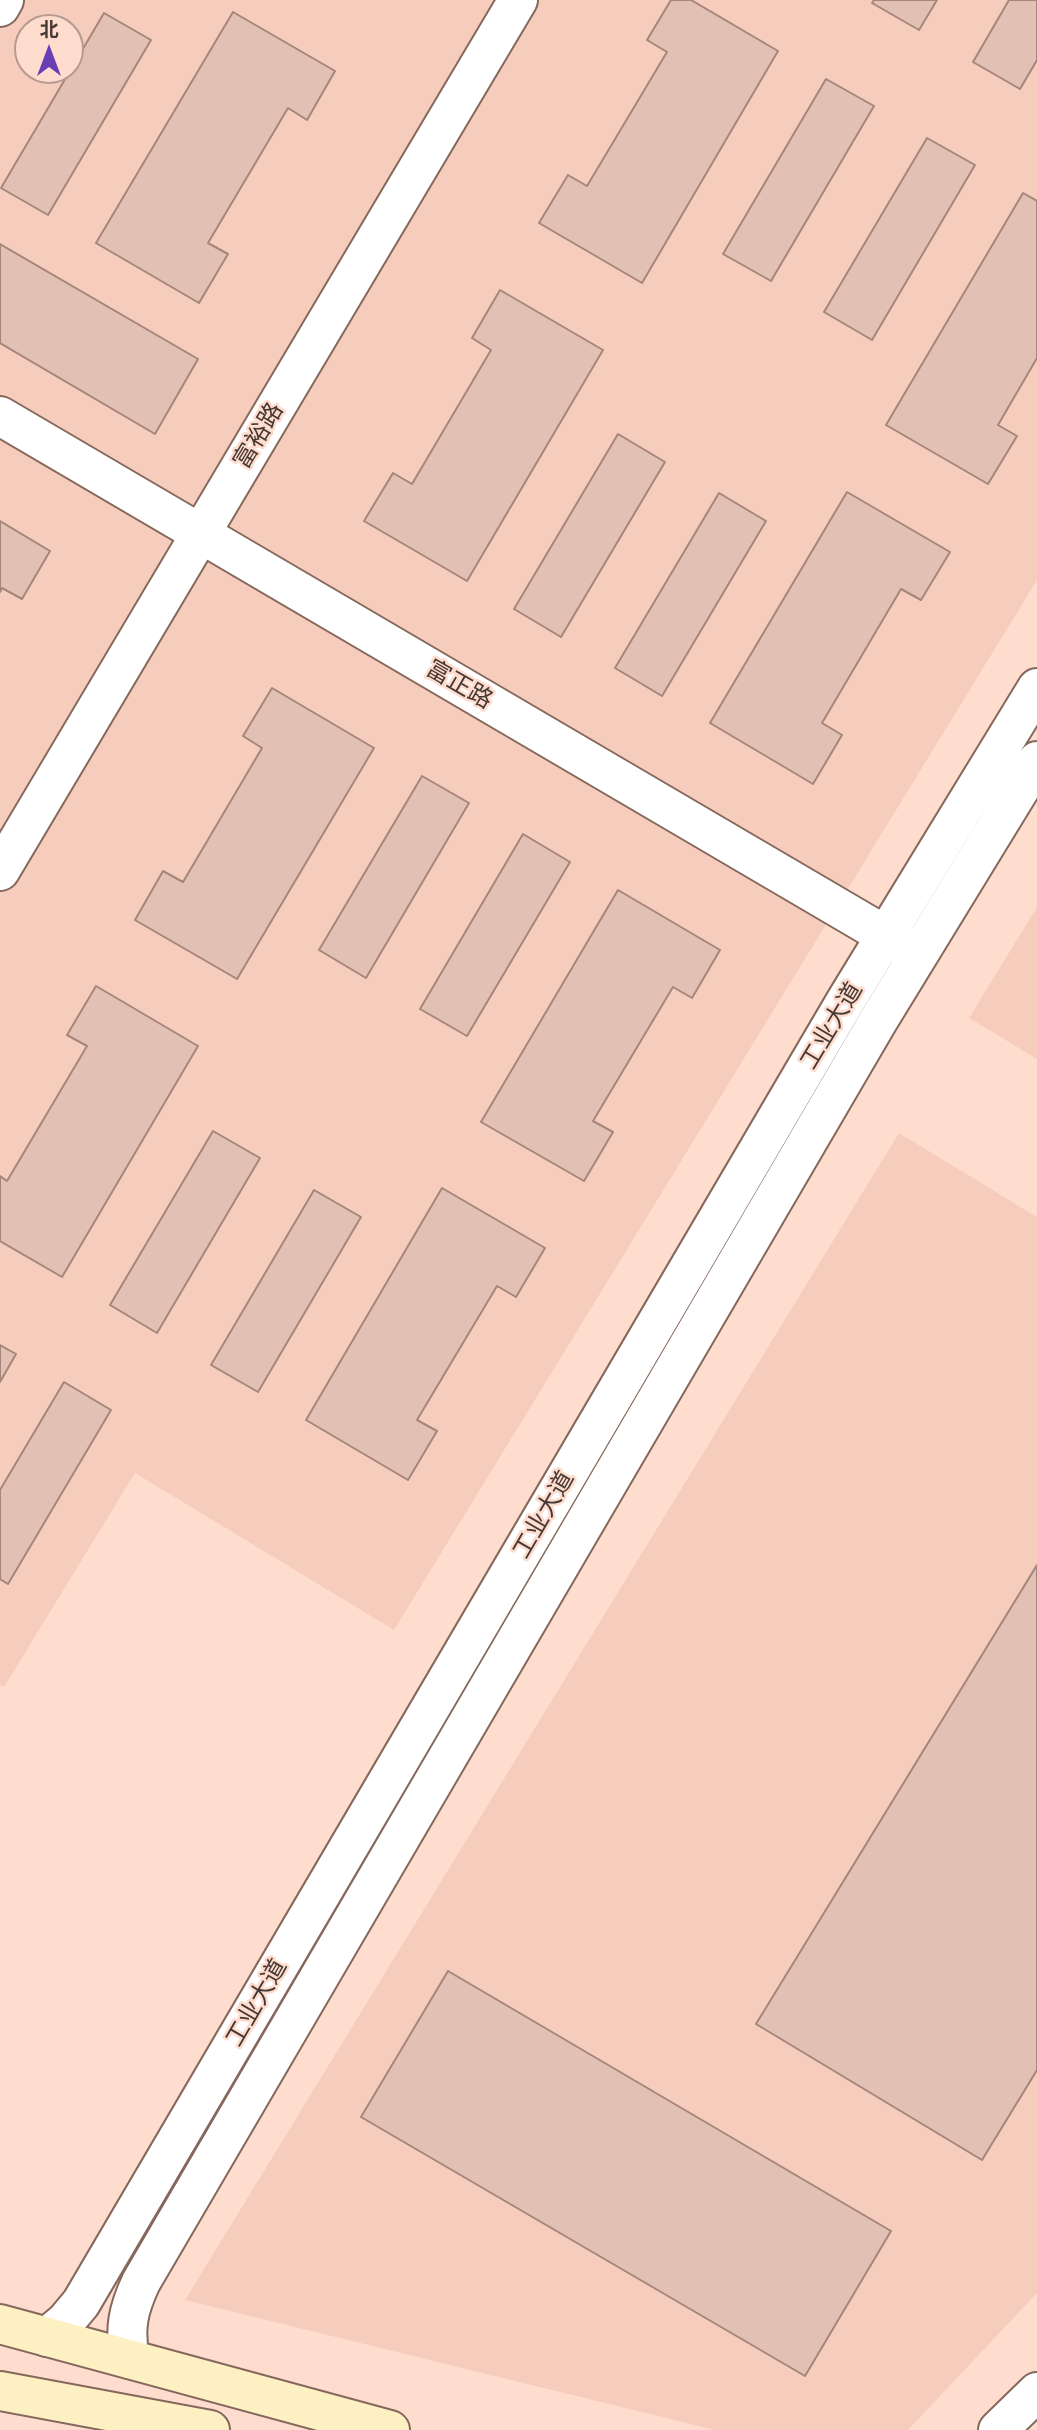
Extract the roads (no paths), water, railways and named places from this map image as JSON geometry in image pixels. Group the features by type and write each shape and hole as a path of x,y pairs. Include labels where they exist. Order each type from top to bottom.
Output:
{"main road":[{"path":"0,2324 390,2430"},
{"path":"0,2391 210,2430"}],"street":[{"path":"0,7 4,0"},
{"name":"富裕路","path":"0,871 518,0"},
{"name":"富正路","path":"0,416 919,956"},
{"name":"工业大道","path":"47,2337 66,2321 81,2303 886,936 1037,688"},
{"name":"工业大道","path":"130,2359 126,2338 128,2318 141,2282 878,1021 1037,761"},
{"path":"998,2430 1037,2392"}]}
